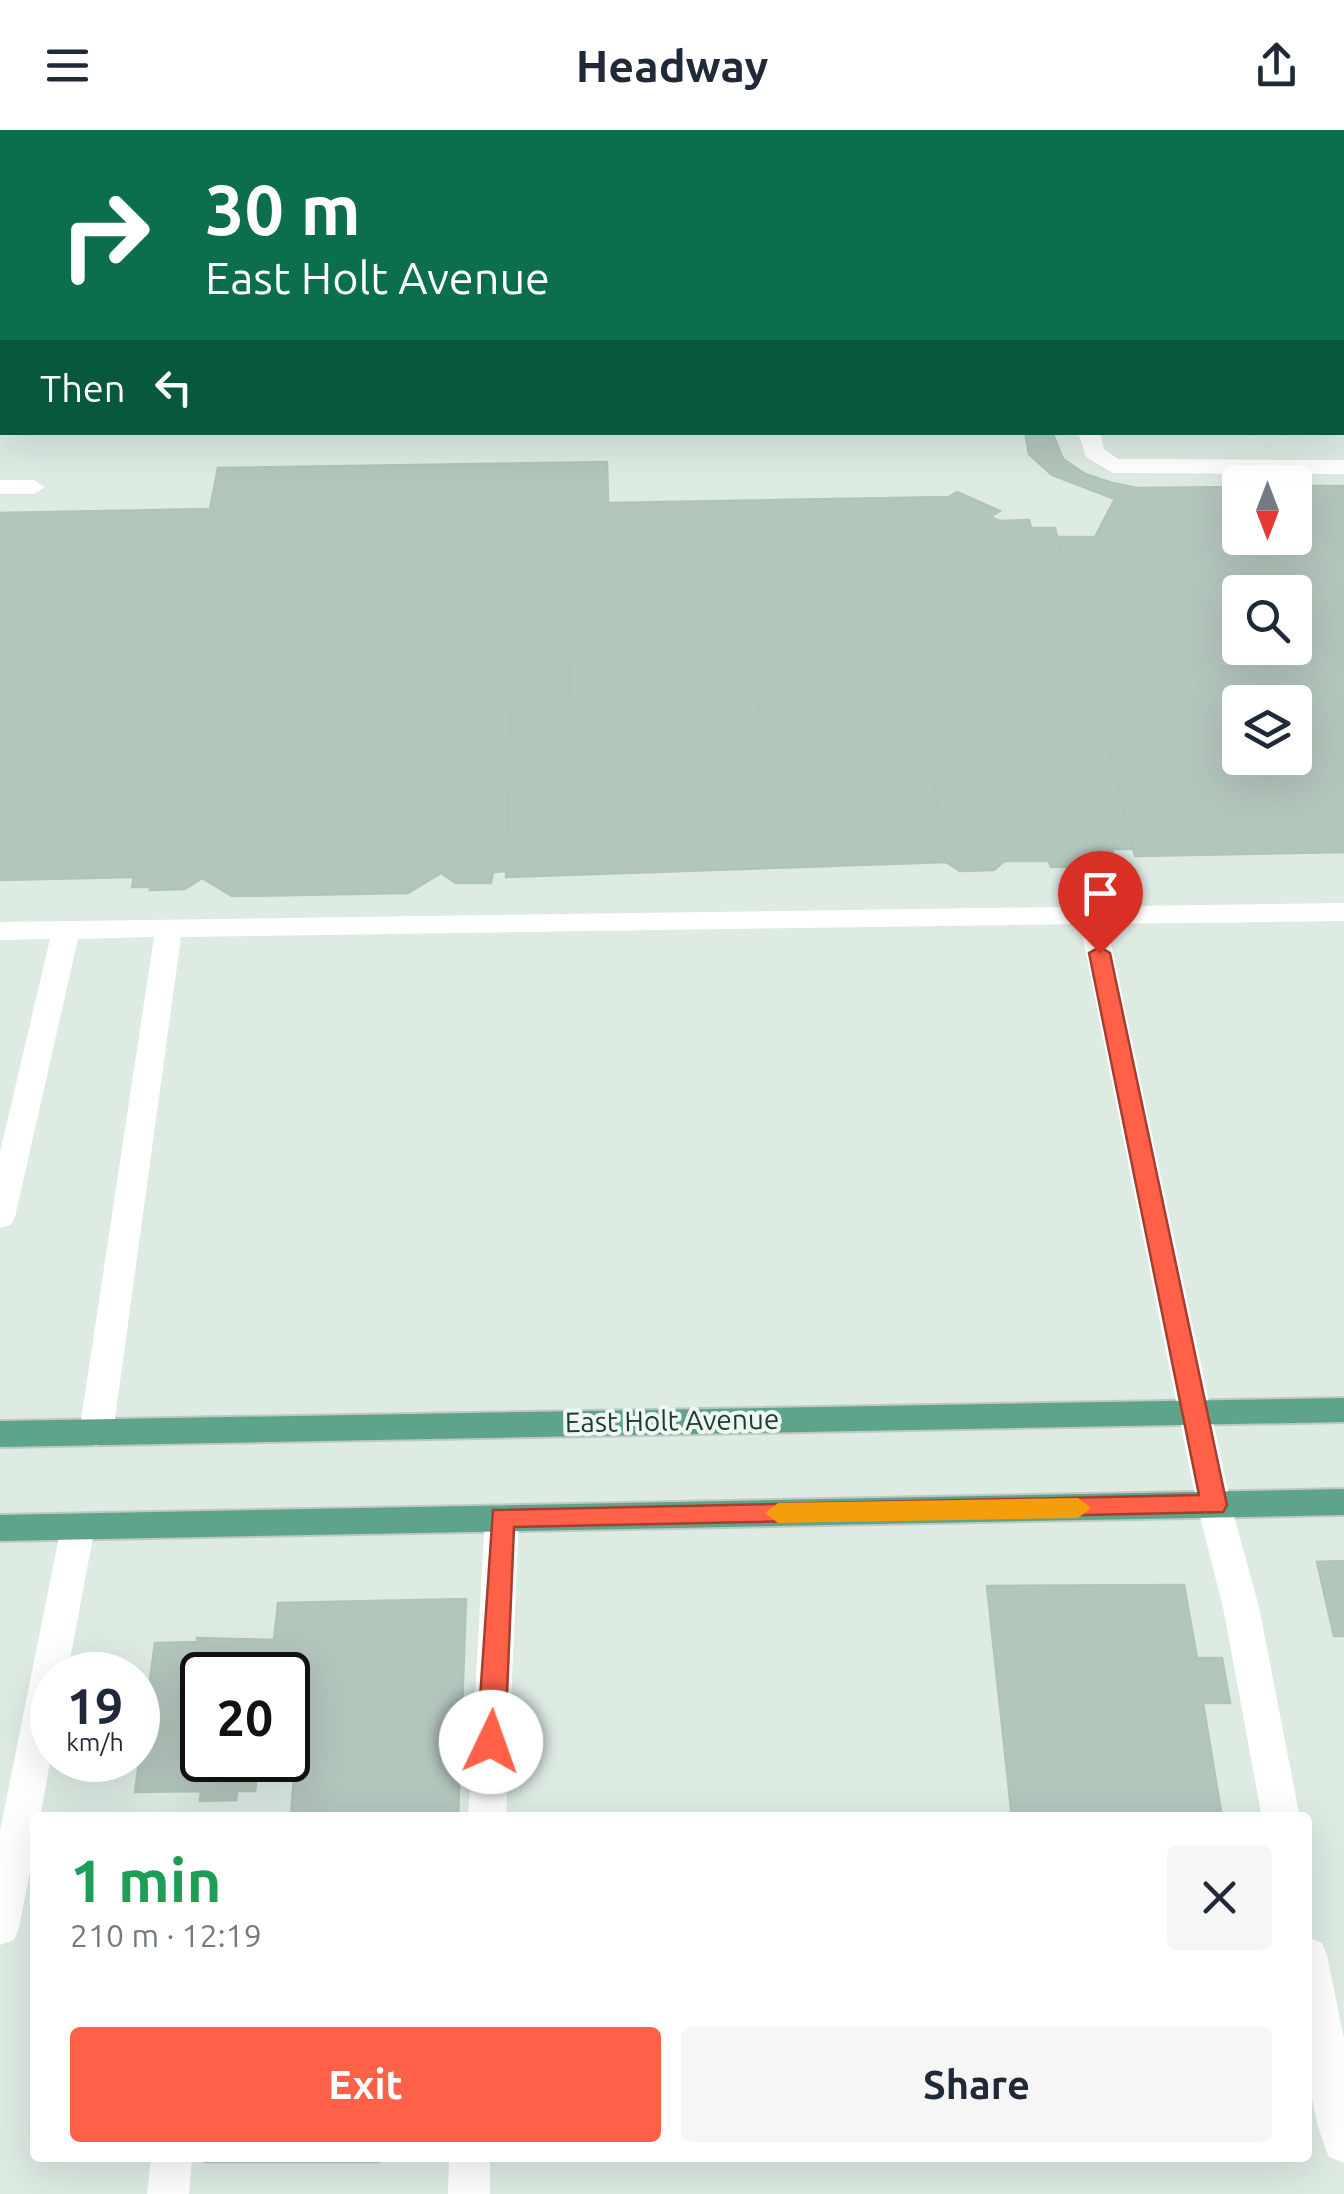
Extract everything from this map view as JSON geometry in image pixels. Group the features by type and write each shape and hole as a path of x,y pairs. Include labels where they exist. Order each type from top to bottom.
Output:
{"main road":[{"name":"East Holt Avenue","path":"0,1434 1344,1410"},
{"path":"0,1528 1344,1502"}],"street":[{"path":"1090,435 1094,452 1113,466 1344,467"},
{"path":"0,487 34,487"},
{"path":"0,931 1344,912"},
{"path":"1092,915 1214,1505 1241,1607 1280,1812"},
{"path":"96,1432 170,928"},
{"path":"0,1217 66,930"},
{"path":"487,1812 502,1518"},
{"path":"33,1812 78,1527"},
{"path":"0,1928 22,1879 30,1829"},
{"path":"1312,1976 1344,2143"},
{"path":"168,2194 172,2162"},
{"path":"468,2194 470,2162"}],"building":[{"path":"1026,435 1053,435 1063,459 1085,474 1112,483 1137,488 1222,487 1222,555 1312,555 1312,486 1344,486 1344,852 1135,856 1057,537 1095,537 1115,499 1052,475 1029,454"},
{"path":"607,462 608,503 949,497 957,492 1000,511 990,517 1000,521 1029,520 1031,528 1055,528 1133,849 1112,849 1117,866 1051,867 1049,861 1004,861 994,870 960,871 946,862 926,731 760,734 758,699 569,701 570,648 513,649 506,871 493,872 491,883 456,883 441,873 408,893 232,896 202,878 185,889 150,890 151,887 132,887 134,877 0,880 0,513 210,509 218,468"},
{"path":"570,648 569,701 758,699 760,734 926,731 946,862 506,877 513,649"},
{"path":"1344,1561 1344,1636 1334,1636 1317,1562"},
{"path":"1184,1585 1197,1658 1222,1658 1230,1703 1203,1703 1221,1812 1011,1812 987,1586"},
{"path":"466,1599 458,1812 291,1812 294,1782 310,1782 310,1652 180,1652 180,1782 256,1782 255,1791 237,1791 236,1800 200,1801 201,1791 135,1792 136,1782 160,1782 160,1652 154,1652 155,1643 197,1642 197,1638 274,1640 278,1603"}],"slow traffic":[{"path":"778,1513 1078,1508"}],"route":[{"path":"491,1742 502,1518 1214,1505 1100,953"}]}
